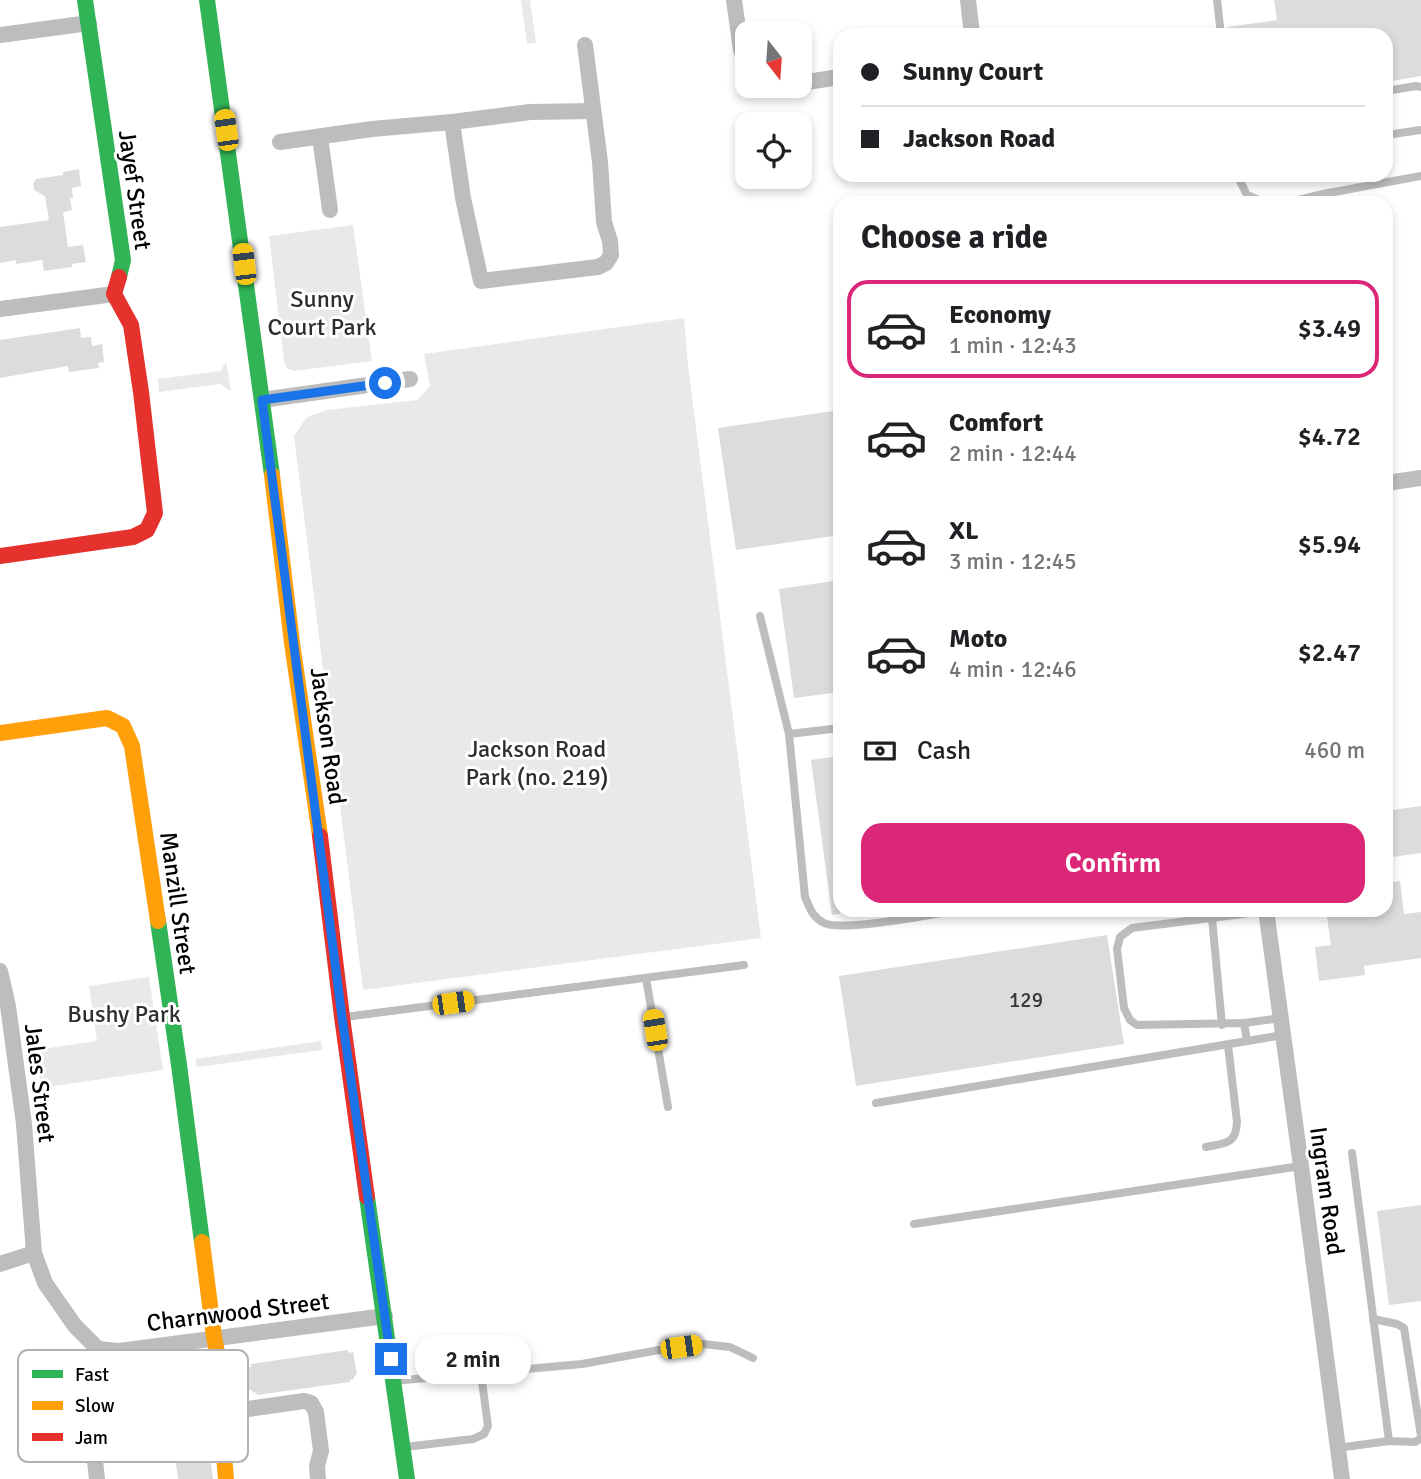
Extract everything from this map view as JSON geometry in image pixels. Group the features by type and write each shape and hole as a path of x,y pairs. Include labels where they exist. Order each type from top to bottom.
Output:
{"street":[{"name":"Jayef Street","path":"85,0 123,260 114,294"},
{"name":"Jackson Road","path":"207,0 342,1017 407,1479"},
{"path":"734,0 737,21"},
{"path":"968,0 971,28"},
{"path":"0,35 89,23"},
{"path":"452,122 463,198 481,281 598,267 606,263 611,255 610,241 604,222 600,162 585,45"},
{"path":"812,81 833,78"},
{"path":"280,142 530,112 593,111"},
{"path":"320,137 330,210"},
{"path":"0,309 114,294 131,325 155,513 147,530 133,537 0,556"},
{"path":"262,400 410,379"},
{"path":"1393,482 1421,478"},
{"name":"Manzill Street","path":"0,733 107,718 123,726 132,746 179,1065 216,1350"},
{"name":"Ingram Road","path":"1267,917 1342,1479"},
{"name":"Jales Street","path":"0,971 8,1006 24,1124 34,1253 45,1283 75,1326 98,1349"},
{"path":"0,1264 34,1253"},
{"name":"Charnwood Street","path":"126,1350 385,1316"},
{"name":"Charnwood Street","path":"98,1349 108,1350"},
{"path":"248,1409 304,1401 311,1403 316,1412 321,1451 317,1466 318,1479"}],"lane":[{"path":"1217,0 1220,28"},
{"path":"1393,90 1421,87"},
{"path":"1393,134 1421,130"},
{"path":"1393,181 1421,176"},
{"path":"1315,196 1388,182"},
{"path":"761,616 789,734 806,897 812,915 825,924 847,926 910,917"},
{"path":"789,734 833,729"},
{"path":"1219,917 1132,928 1121,937 1117,949 1124,1008 1130,1020 1137,1026 1222,1025 1280,1017"},
{"path":"1212,918 1222,1025"},
{"path":"342,1017 744,965"},
{"path":"646,978 668,1107"},
{"path":"1244,1023 1247,1041"},
{"path":"876,1103 1283,1035"},
{"path":"1206,1147 1228,1143 1237,1132 1228,1045"},
{"path":"1352,1153 1389,1441"},
{"path":"914,1224 1301,1166"},
{"path":"1337,1448 1389,1441 1415,1442 1421,1436 1404,1328 1373,1318"},
{"path":"393,1381 582,1364 703,1344 730,1347 753,1358"},
{"path":"402,1447 473,1439 484,1434 488,1426 481,1374"}],"green space":[{"path":"521,0 530,0 536,43 527,44"},
{"name":"Sunny Court Park","path":"353,225 372,361 294,371 287,368 269,236"},
{"name":"Jackson Road Park (no. 219)","path":"684,318 761,938 363,990 294,436 307,417 327,410 417,400 430,386 424,354"},
{"path":"226,361 231,391 220,384 159,392 158,379 221,371"},
{"name":"Bushy Park","path":"149,977 163,1070 41,1088 35,1050 97,1041 89,986"},
{"path":"321,1041 322,1050 197,1067 195,1059"}],"building":[{"path":"1274,0 1421,0 1421,76 1393,81 1393,28 1227,28 1277,20"},
{"path":"79,169 81,186 72,188 72,210 63,212 68,247 83,245 86,262 44,271 42,260 16,264 16,260 0,263 0,227 49,220 45,196 34,190 36,179 63,175 63,172"},
{"path":"80,328 81,338 91,337 92,346 102,344 104,362 98,363 99,368 69,372 68,366 0,378 0,340"},
{"path":"833,411 833,536 736,550 718,428"},
{"path":"833,581 833,693 794,698 779,589"},
{"path":"833,757 833,915 832,915 811,760"},
{"path":"1421,806 1421,853 1393,857 1393,810"},
{"path":"1400,881 1404,914 1421,912 1421,958 1364,966 1365,975 1319,981 1315,947 1331,945 1327,917 1393,917 1393,882"},
{"path":"1107,935 1124,1044 856,1086 839,976"},
{"path":"1421,1205 1421,1301 1389,1305 1377,1211"},
{"path":"348,1350 348,1353 353,1352 357,1375 350,1382 257,1395 249,1390 248,1367 251,1367 251,1364"},
{"path":"176,1462 211,1462 213,1479 178,1479"}],"traffic: fast":[{"path":"85,0 123,260 119,277"},
{"path":"207,0 272,475"},
{"path":"158,921 202,1242"},
{"path":"367,1197 407,1479"}],"traffic: slow":[{"path":"272,475 292,643 320,836"},
{"path":"0,733 107,718 123,726 132,746 158,921"},
{"path":"202,1242 217,1350"},
{"path":"225,1462 226,1479"}],"traffic: jam":[{"path":"0,556 133,537 147,530 155,513 131,325 114,294 119,277"},
{"path":"320,836 367,1197"}],"route":[{"path":"385,383 262,400 342,1017 391,1359"}]}
